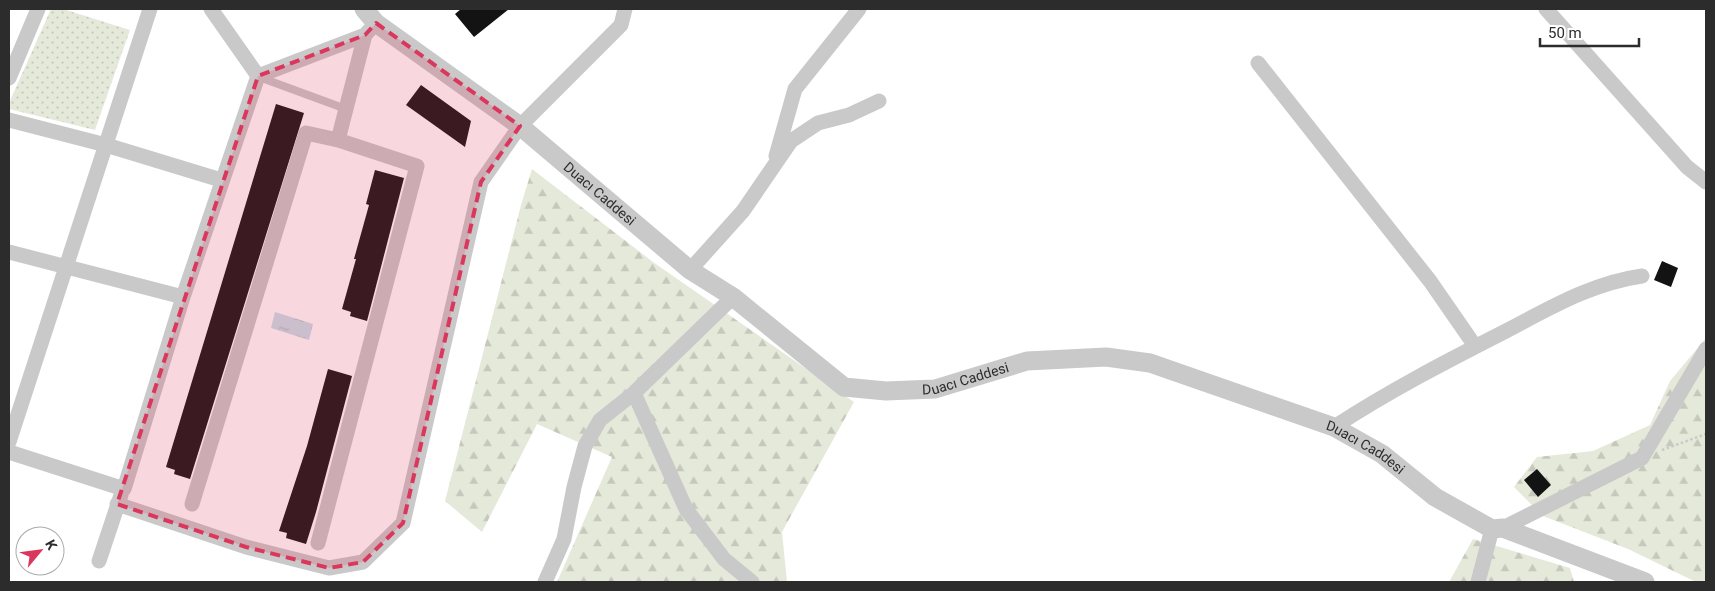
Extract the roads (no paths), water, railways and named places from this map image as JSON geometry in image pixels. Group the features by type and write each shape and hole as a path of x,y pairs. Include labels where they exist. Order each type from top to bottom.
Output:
{"street":[{"path":"9,78 38,9"},
{"path":"9,442 150,9"},
{"path":"211,9 258,76"},
{"path":"117,504 246,547 329,568 363,562 403,523 481,182 520,126 621,25 626,9"},
{"path":"772,167 796,89 859,9"},
{"path":"1546,9 1686,167 1706,182"},
{"path":"99,561 117,504 124,489 221,180 258,76 368,22"},
{"path":"338,140 368,22"},
{"name":"Duacı Caddesi","path":"368,22 520,126 690,270 733,298 844,387 886,391 934,389 1027,361 1106,357 1150,363 1334,427 1382,454 1435,497 1497,528 1645,582"},
{"path":"1258,62 1430,281 1475,346"},
{"path":"690,270 743,211 791,140 818,123 849,115 879,101"},
{"path":"9,120 106,145 221,180"},
{"path":"192,504 306,134 338,140 417,166 318,543"},
{"path":"9,254 183,297"},
{"path":"1334,427 1382,395 1536,314 1594,287 1614,280 1642,276"},
{"path":"545,582 564,539 574,487 586,446 600,420 634,393 733,298"},
{"path":"1478,582 1497,528 1642,458 1706,349"},
{"path":"634,393 686,509 724,559 752,582"},
{"path":"9,452 124,489"}],"lane":[{"path":"258,76 346,109"}],"water":[{"path":"275,312 313,324 309,340 271,328"}]}
